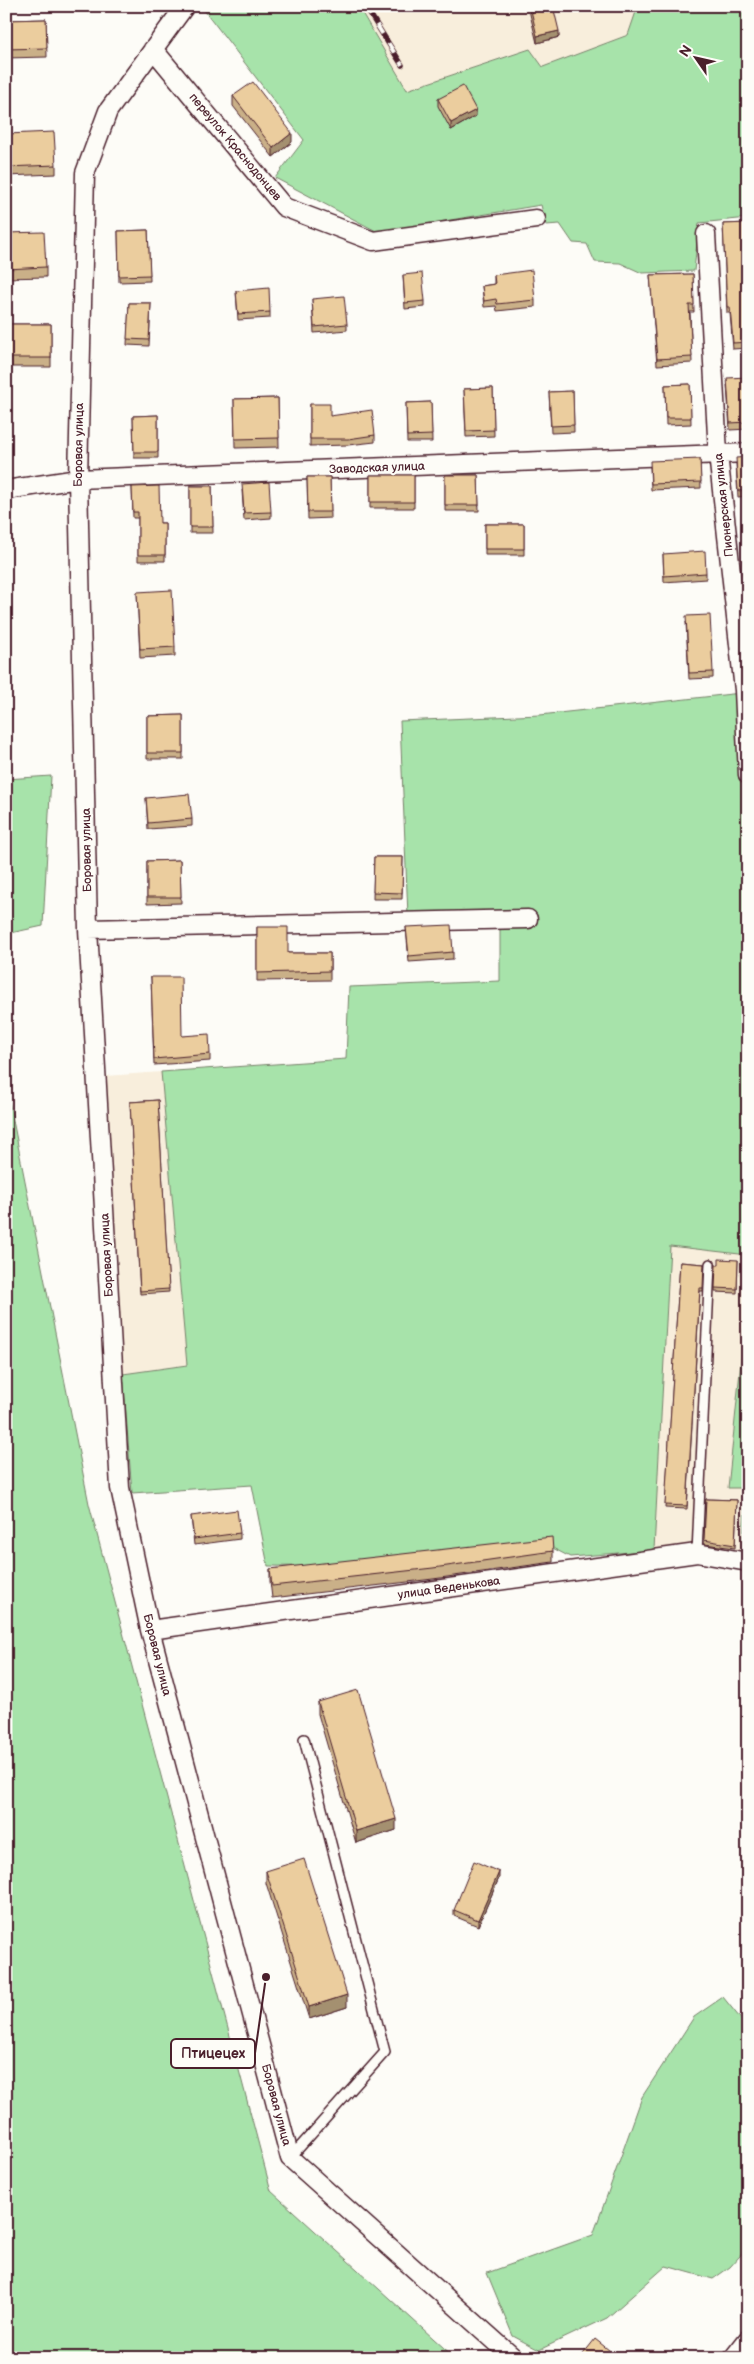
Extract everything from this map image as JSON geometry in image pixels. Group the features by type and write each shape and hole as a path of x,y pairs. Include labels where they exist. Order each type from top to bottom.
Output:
{"street":[{"name":"Боровая улица","path":"185,6 108,111 85,173 78,479 88,929 120,1488 150,1630 290,2158 514,2358"},
{"name":"переулок Краснодонцев","path":"153,49 284,207 373,241 536,219"},
{"name":"Пионерская улица","path":"706,234 718,454 746,690 748,775"},
{"name":"Заводская улица","path":"6,490 78,479 748,453"},
{"path":"88,929 528,919"},
{"name":"улица Веденькова","path":"150,1630 697,1553 748,1562"},
{"path":"733,2358 748,2339"}],"lane":[{"path":"697,1553 710,1264"},
{"path":"290,2158 384,2052 304,1739"}],"shaded area":[{"path":"358,6 638,6 639,9 628,35 543,67 530,49 407,90"},
{"path":"161,1072 187,1365 123,1374 106,1076"},
{"path":"670,1246 748,1255 748,1293 728,1487 746,1487 742,1557 685,1546 654,1550"}],"green space":[{"path":"201,6 358,6 407,90 530,49 543,67 628,35 638,6 748,6 748,218 699,223 694,271 642,273 620,263 595,262 587,244 573,243 560,224 546,225 541,205 378,232 275,178 304,140"},
{"path":"741,693 748,866 748,1255 670,1246 654,1550 570,1557 545,1544 362,1567 268,1566 252,1485 132,1493 123,1374 187,1365 161,1072 346,1059 349,987 500,981 500,922 408,916 400,721 540,715"},
{"path":"51,776 43,926 6,934 6,779"},
{"path":"6,1085 89,1504 271,2191 455,2358 6,2358"},
{"path":"748,1293 748,1557 742,1557 746,1488 728,1488"},
{"path":"723,1997 748,2028 748,2247 730,2267 713,2279 666,2266 607,2318 539,2350 513,2336 487,2273 593,2235 642,2097 694,2017"}],"building":[{"path":"530,6 553,6 559,31 537,36"},
{"path":"46,19 47,48 6,49 6,20"},
{"path":"253,82 292,133 273,148 233,96"},
{"path":"463,86 476,110 451,123 438,99"},
{"path":"54,132 56,165 6,167 6,134"},
{"path":"748,223 748,342 733,343 730,307 727,307 723,224"},
{"path":"148,230 150,275 119,276 118,231"},
{"path":"44,232 46,267 6,269 6,233"},
{"path":"532,270 535,300 497,304 496,299 484,301 482,286 495,284 494,275"},
{"path":"422,273 425,301 405,303 403,275"},
{"path":"693,274 694,305 689,305 692,357 657,359 650,275"},
{"path":"269,288 270,312 238,314 236,291"},
{"path":"344,296 347,324 314,327 312,299"},
{"path":"129,303 151,303 149,340 127,339"},
{"path":"6,324 51,324 51,358 6,358"},
{"path":"748,377 748,422 730,423 727,378"},
{"path":"690,384 691,418 666,418 665,385"},
{"path":"493,388 494,430 466,431 464,389"},
{"path":"573,391 574,425 551,426 549,392"},
{"path":"278,398 279,438 235,439 234,399"},
{"path":"431,402 432,435 407,436 406,403"},
{"path":"310,404 330,404 330,416 372,410 375,435 348,439 310,439"},
{"path":"158,415 158,452 134,452 133,416"},
{"path":"748,457 748,490 738,491 736,458"},
{"path":"700,459 701,482 651,484 650,461"},
{"path":"370,475 414,475 414,502 370,502"},
{"path":"445,475 478,475 479,505 445,505"},
{"path":"307,477 330,477 331,512 308,512"},
{"path":"269,482 271,512 244,513 242,484"},
{"path":"159,486 160,523 165,523 165,555 138,555 138,512 133,512 132,487"},
{"path":"190,486 212,486 213,527 190,527"},
{"path":"485,524 524,524 524,549 485,549"},
{"path":"745,547 748,547 748,620"},
{"path":"705,551 706,573 664,576 663,554"},
{"path":"172,590 175,647 140,649 137,592"},
{"path":"710,615 713,672 689,673 686,616"},
{"path":"183,715 183,753 147,753 147,716"},
{"path":"189,794 192,819 148,823 146,798"},
{"path":"374,857 403,857 402,893 373,892"},
{"path":"180,860 181,897 147,897 147,861"},
{"path":"451,925 453,952 409,956 406,927"},
{"path":"257,927 288,927 288,953 330,953 330,971 257,973"},
{"path":"151,977 181,977 182,1036 209,1034 210,1054 154,1059"},
{"path":"158,1100 169,1289 140,1291 130,1102"},
{"path":"719,1259 738,1260 737,1289 715,1288 716,1265 719,1265"},
{"path":"680,1262 704,1264 703,1288 700,1288 687,1506 665,1505"},
{"path":"706,1499 737,1500 735,1545 704,1540"},
{"path":"237,1510 240,1533 194,1539 191,1516"},
{"path":"552,1537 553,1551 433,1568 272,1586 270,1569"},
{"path":"358,1690 396,1819 356,1831 318,1702"},
{"path":"304,1859 347,1995 309,2007 266,1871"},
{"path":"474,1861 499,1872 478,1920 454,1910"},
{"path":"595,2339 619,2358 580,2358"}],"railway":[{"path":"365,6 402,65"}],"place":[{"name":"Птицецех","path":"266,1977"}]}
